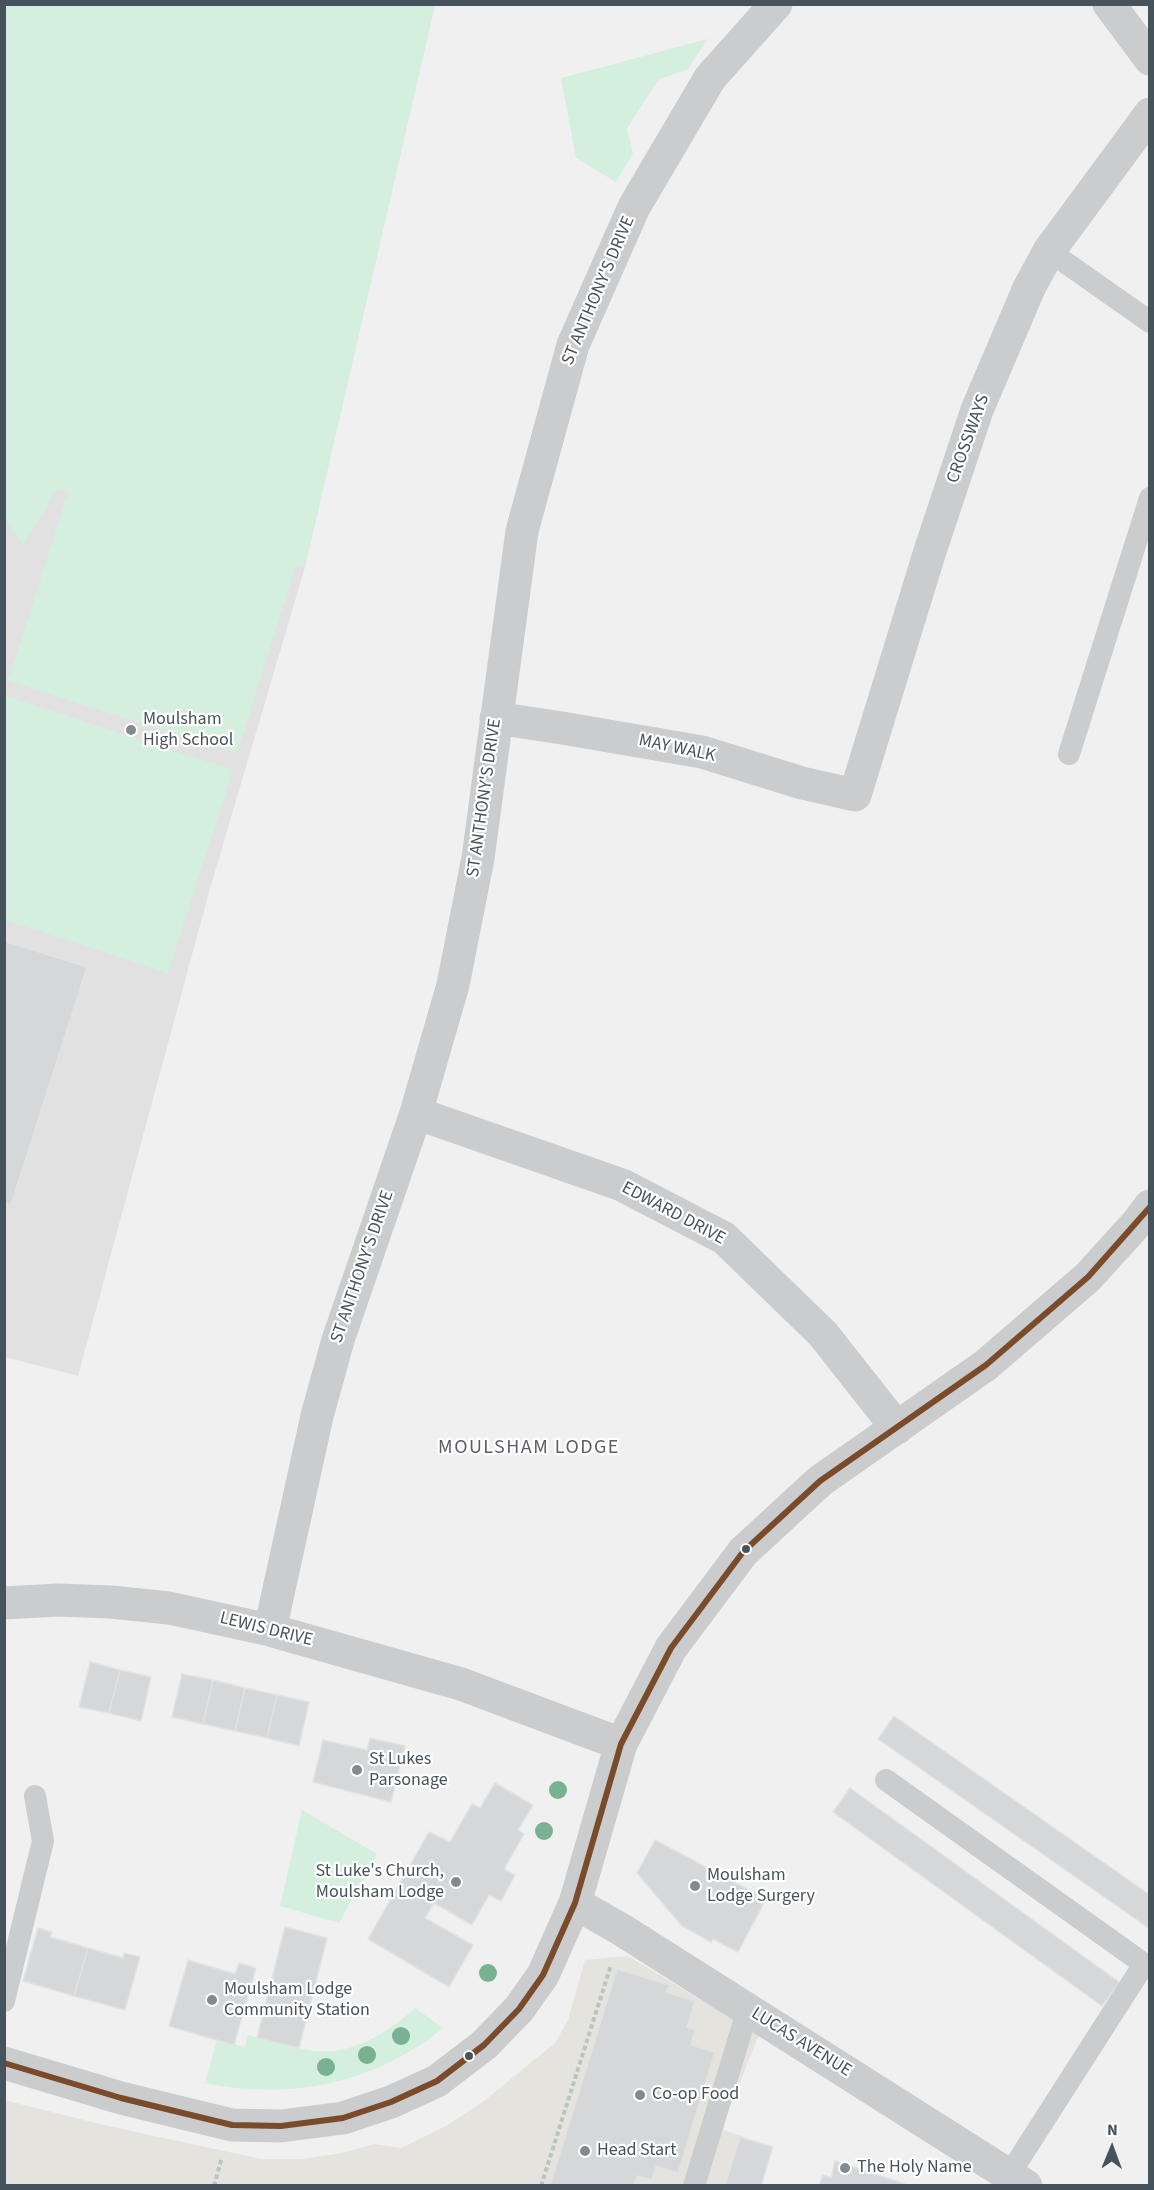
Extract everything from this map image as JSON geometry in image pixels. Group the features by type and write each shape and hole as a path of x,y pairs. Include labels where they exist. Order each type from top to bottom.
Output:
{"street":[{"name":"ST ANTHONY'S DRIVE","path":"270,1629 317,1416 338,1340 416,1113 453,985 478,858 522,531 573,345 634,207 710,78 776,4"},
{"path":"1109,4 1149,59"},
{"name":"CROSSWAYS","path":"855,795 930,551 977,410 1029,288 1049,251 1149,114"},
{"name":"MAY WALK","path":"496,718 702,752 802,783 855,795"},
{"name":"EDWARD DRIVE","path":"416,1113 622,1185 724,1238 822,1334 897,1428"},
{"path":"4,2063 121,2098 232,2125 281,2126 343,2118 391,2102 437,2081 484,2045 519,2009 543,1975 575,1903 621,1744 671,1647 743,1552 820,1481 986,1365 1088,1277 1138,1222 1149,1206"},
{"name":"LEWIS DRIVE","path":"4,1603 58,1600 111,1602 169,1608 270,1629 461,1684 621,1744"},
{"name":"LUCAS AVENUE","path":"575,1903 622,1930 1017,2180"}],"lane":[{"path":"1049,251 1149,322"},
{"path":"1069,754 1149,498"},
{"path":"886,1780 1144,1964 1017,2180"},
{"path":"4,2001 43,1841 35,1796"},
{"path":"694,2186 748,2009"}],"path":[{"path":"541,2186 622,1930"}],"shaded area":[{"name":"Moulsham High School","path":"4,5 435,5 305,567 209,892 78,1376 5,1357"},
{"path":"628,1956 759,2035 721,2129 773,2147 761,2185 5,2185 4,2100 104,2125 261,2159 302,2159 342,2153 374,2144 401,2148 446,2126 484,2101 555,2043 568,2020 585,1960"}],"green space":[{"name":"Moulsham High School","path":"4,5 435,5 305,567 296,565 237,753 8,681 68,493 57,489 23,546 4,517"},
{"path":"708,39 688,69 658,80 627,129 633,153 616,182 576,158 561,78"},
{"path":"5,696 233,770 168,973 5,920"},
{"path":"302,1810 377,1854 339,1923 280,1906"},
{"path":"415,2008 443,2028 417,2047 361,2074 331,2083 269,2090 205,2083 217,2040 245,2047 248,2035 303,2049 334,2051 367,2041 397,2023"}],"building":[{"path":"4,941 87,967 11,1205 4,1203"},
{"path":"90,1662 120,1670 109,1713 79,1707"},
{"path":"120,1670 151,1677 141,1721 109,1713"},
{"path":"182,1674 213,1680 203,1724 172,1717"},
{"path":"213,1680 245,1688 235,1731 203,1724"},
{"path":"245,1688 277,1695 267,1738 235,1731"},
{"path":"277,1695 309,1702 299,1746 267,1738"},
{"path":"894,1716 1150,1895 1150,1929 878,1739"},
{"name":"St Lukes Parsonage","path":"370,1738 405,1746 391,1802 313,1782 323,1740 367,1750"},
{"name":"St Luke's Church, Moulsham Lodge","path":"495,1783 533,1805 518,1830 524,1834 504,1869 515,1875 501,1901 489,1895 472,1925 434,1903 425,1918 473,1945 449,1987 368,1939 429,1832 450,1842 472,1804 480,1808"},
{"path":"850,1788 1119,1982 1102,2006 833,1812"},
{"name":"Moulsham Lodge Surgery","path":"655,1840 766,1899 738,1952 713,1939 711,1942 682,1926 637,1873"},
{"path":"285,1927 327,1938 299,2048 257,2038"},
{"path":"38,1928 52,1932 50,1937 88,1948 74,1996 23,1981"},
{"path":"88,1948 123,1958 124,1953 140,1957 125,2010 74,1996"},
{"name":"Moulsham Lodge Community Station","path":"188,1960 235,1974 239,1963 256,1968 234,2045 169,2026"},
{"path":"617,1969 669,1985 666,1992 695,2001 687,2027 695,2030 691,2045 715,2052 678,2173 656,2166 652,2180 637,2176 634,2186 550,2186"},
{"path":"740,2137 773,2147 761,2186 725,2186"},
{"name":"The Holy Name","path":"835,2161 905,2184 904,2186 819,2186 823,2175 831,2178"}],"transit line":[{"path":"4,2063 121,2098 232,2125 281,2126 343,2118 391,2102 437,2081 484,2045 519,2009 543,1975 575,1903 621,1744 671,1648 743,1552 820,1481 986,1365 1088,1277 1150,1207"}],"place":[{"name":"Moulsham High School","path":"131,730"},
{"name":"St Lukes Parsonage","path":"357,1770"},
{"name":"St Luke's Church, Moulsham Lodge","path":"456,1882"},
{"name":"Moulsham Lodge Surgery","path":"695,1886"},
{"name":"Moulsham Lodge Community Station","path":"212,2000"},
{"name":"Co-op Food","path":"640,2095"},
{"name":"Head Start","path":"585,2151"},
{"name":"The Holy Name","path":"845,2168"}],"district":[{"name":"MOULSHAM LODGE","path":"529,1449"}]}
